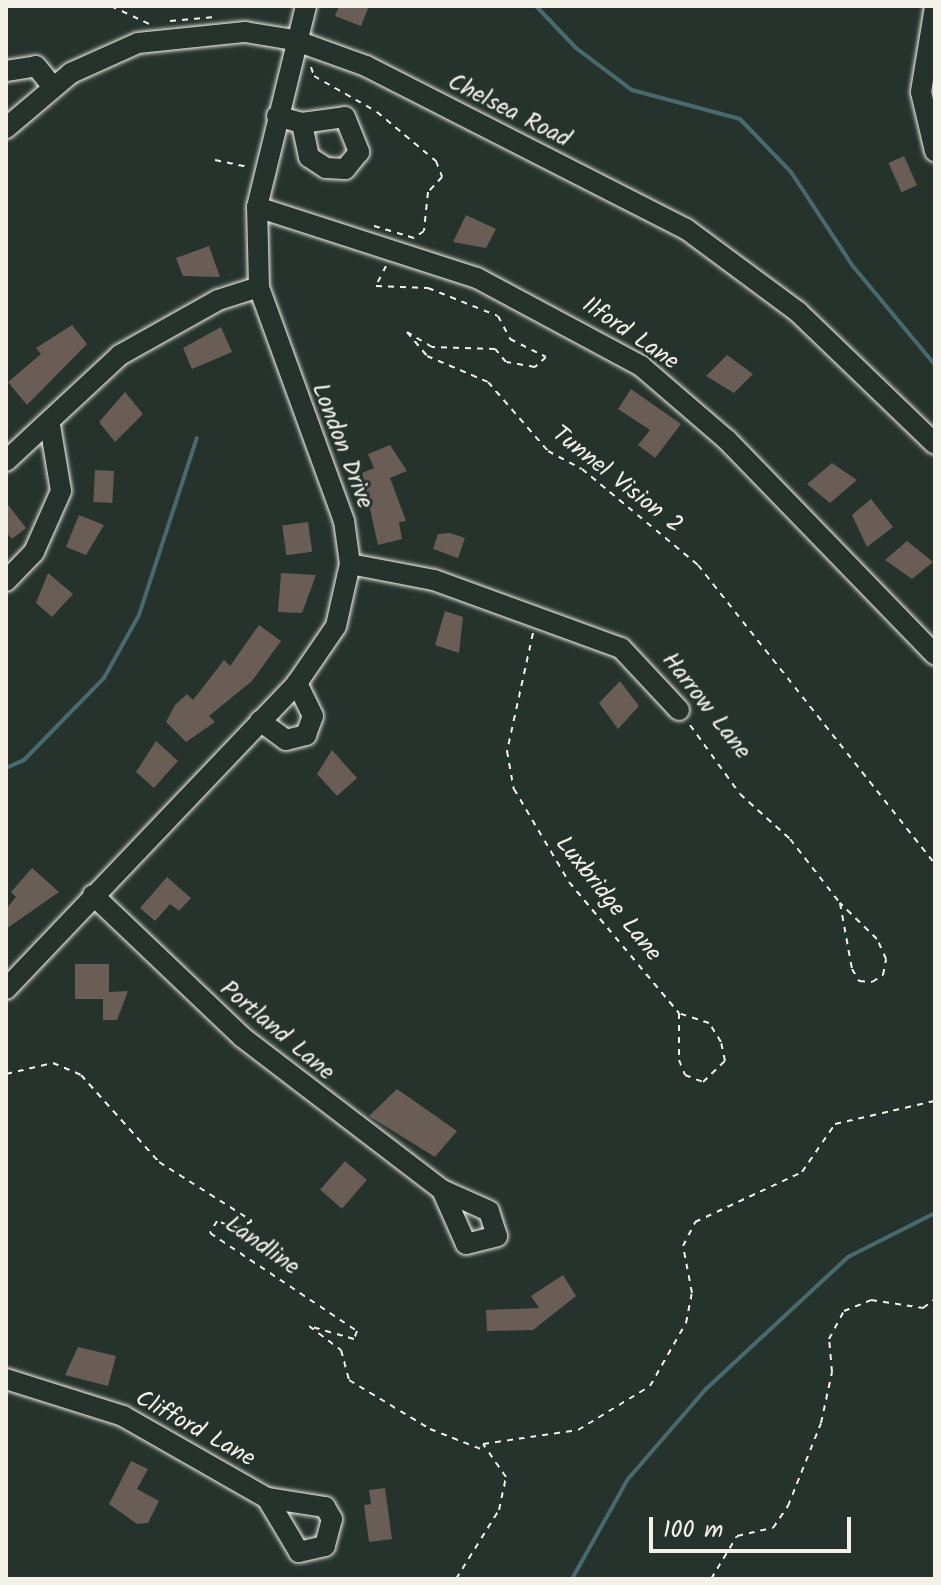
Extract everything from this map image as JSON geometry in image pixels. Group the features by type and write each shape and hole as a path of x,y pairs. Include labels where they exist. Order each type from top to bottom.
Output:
{"street":[{"name":"London Drive","path":"6,989 297,683 336,626 350,564 344,521 259,287 257,207 294,40 306,7"},
{"path":"935,7 921,92 935,151"},
{"name":"Chelsea Road","path":"6,128 52,86 138,43 181,34 245,32 294,40 366,66 686,229 798,312 935,444"},
{"path":"6,71 36,66 52,86"},
{"path":"277,116 302,123"},
{"name":"Ilford Lane","path":"257,207 477,278 641,366 727,440 935,655"},
{"path":"6,461 50,425 120,355 218,300 259,287"},
{"path":"6,581 34,552 61,491 50,425"},
{"name":"Harrow Lane","path":"350,564 434,580 537,614 621,648 679,710"},
{"path":"260,721 286,740 306,735 313,716 297,683"},
{"name":"Portland Lane","path":"93,895 242,1037 442,1190"},
{"name":"Clifford Lane","path":"6,1379 123,1416 267,1498"}],"path":[{"path":"313,57 314,76 377,112 436,161 442,177 428,192 424,231 414,238 373,225 365,231"},
{"path":"215,160 265,170"},
{"name":"Tunnel Vision 2","path":"380,262 386,269 376,286 428,288 498,316 510,339 546,357 535,367 506,362 495,349 432,347 407,332 427,356 488,382 548,451 582,469 698,565 935,864"},
{"name":"Luxbridge Lane","path":"537,614 507,751 514,789 569,882 679,1013 709,1023 721,1042 725,1061 703,1082 685,1075 679,1060 679,1013"},
{"name":"Harrow Lane","path":"679,710 740,794 790,839 840,903 877,939 886,959 883,975 872,982 859,981 852,969 840,903"},
{"name":"Landline","path":"6,1074 53,1063 97,1087 159,1162 252,1221 238,1228 217,1221 210,1233 357,1331 354,1339 309,1326 341,1350 349,1380 430,1429 481,1449"},
{"path":"481,1449 578,1430 634,1399 650,1386 686,1323 692,1293 683,1246 695,1222 802,1172 835,1124 935,1101"},
{"path":"711,1579 737,1536 773,1528 788,1506 821,1423 832,1372 829,1339 844,1311 871,1300 923,1308 935,1299"},
{"path":"456,1579 499,1510 506,1477 481,1449"}],"building":[{"path":"339,6 369,6 361,26 335,16"},
{"path":"904,156 917,185 901,192 888,163"},
{"path":"466,215 496,229 486,248 453,242"},
{"path":"209,246 220,277 183,276 176,258"},
{"path":"72,325 87,344 27,405 8,382 41,354 36,348"},
{"path":"221,327 232,352 192,369 183,348"},
{"path":"727,355 753,374 734,393 706,376"},
{"path":"631,389 681,424 655,458 638,445 650,430 618,409"},
{"path":"125,392 143,414 115,442 99,422"},
{"path":"390,445 407,471 390,478 406,521 399,522 402,539 378,545 362,473 374,468 368,454"},
{"path":"832,463 857,480 830,503 807,484"},
{"path":"95,470 114,471 112,503 93,502"},
{"path":"871,499 893,527 867,547 852,515"},
{"path":"6,502 26,528 12,539 6,532"},
{"path":"79,515 104,525 86,555 66,547"},
{"path":"308,522 312,552 286,555 282,526"},
{"path":"450,533 465,538 458,558 433,549 438,534"},
{"path":"907,541 933,562 912,579 885,560"},
{"path":"48,573 73,594 52,617 36,603"},
{"path":"281,573 316,575 302,613 278,612"},
{"path":"445,611 463,617 459,653 435,645"},
{"path":"259,625 281,641 252,681 209,716 215,722 186,742 166,722 175,705 187,694 193,700 224,660 230,666"},
{"path":"620,681 639,706 618,729 599,703"},
{"path":"156,741 178,761 154,788 136,772"},
{"path":"332,750 357,778 337,796 317,774"},
{"path":"32,868 59,892 6,929 6,909 16,897 11,892"},
{"path":"167,877 191,898 179,911 170,904 155,921 140,908"},
{"path":"75,964 109,964 109,992 128,991 117,1020 103,1020 103,999 75,999"},
{"path":"397,1089 457,1131 435,1157 369,1116"},
{"path":"345,1161 367,1180 342,1209 320,1190"},
{"path":"563,1275 576,1296 533,1330 487,1331 486,1310 539,1308 531,1296"},
{"path":"78,1347 116,1356 108,1386 65,1375"},
{"path":"131,1461 148,1469 137,1489 159,1501 148,1523 137,1524 109,1504"},
{"path":"385,1488 392,1539 369,1542 364,1505 371,1504 369,1490"}],"waterway":[{"path":"536,6 576,48 632,90 740,119 791,172 852,265 935,365"},
{"path":"6,768 24,760 104,678 139,615 197,438"},
{"path":"572,1579 628,1479 706,1389 848,1257 935,1213"}]}
